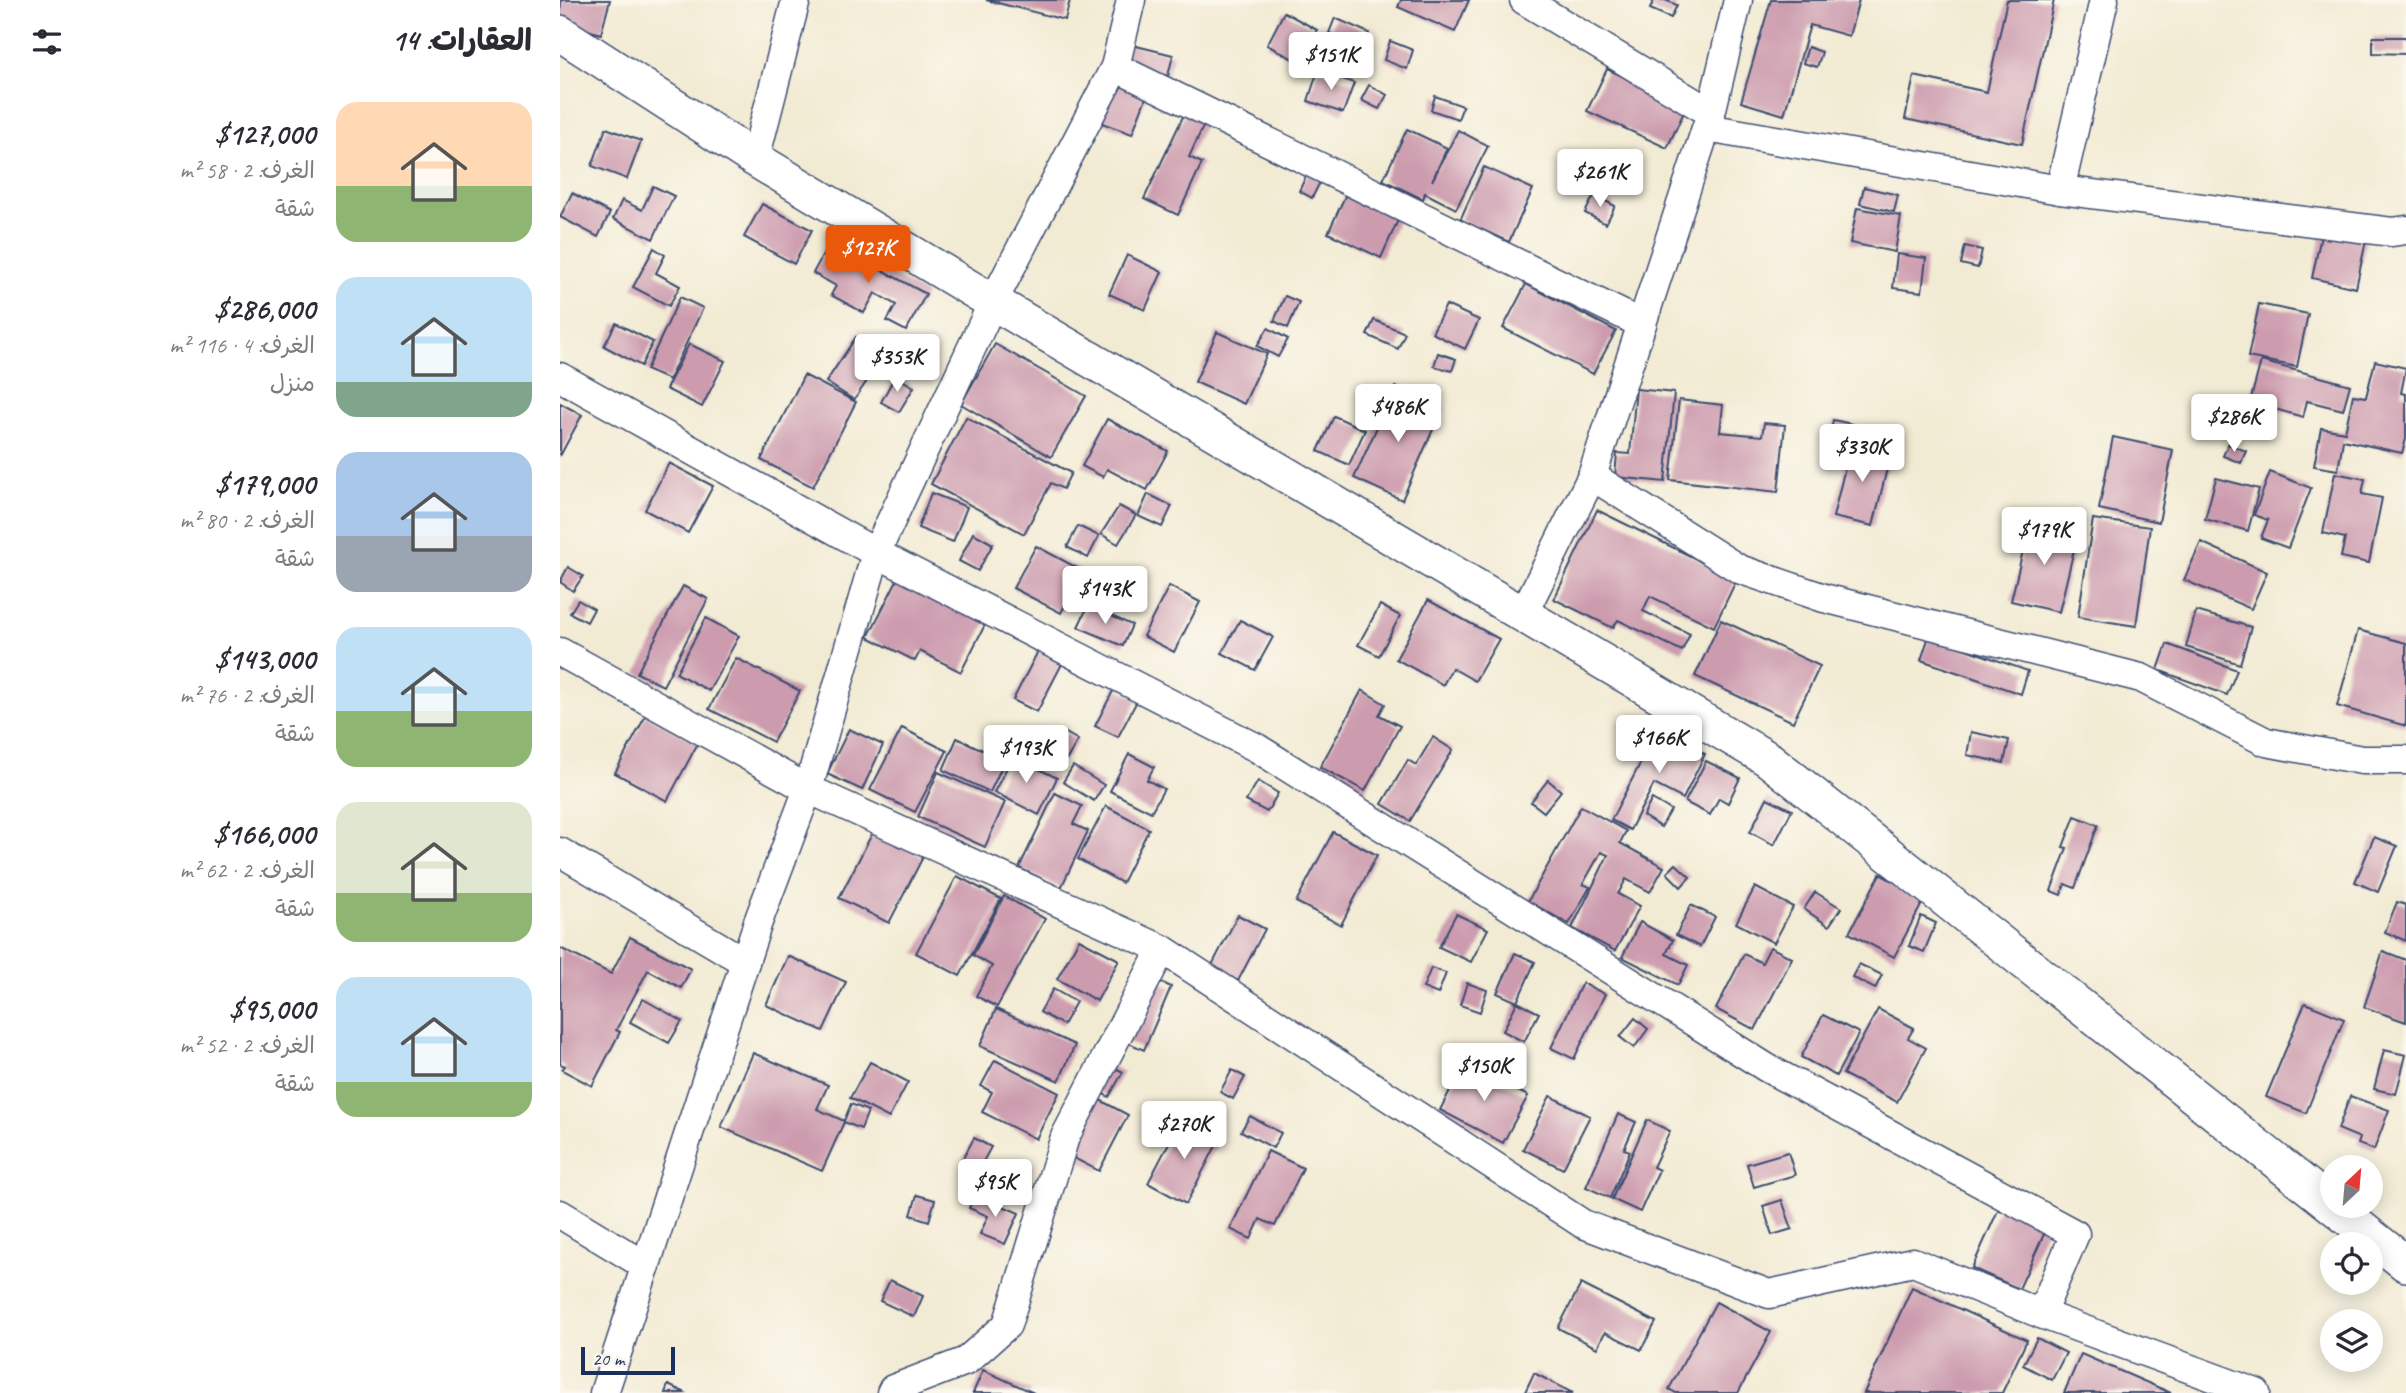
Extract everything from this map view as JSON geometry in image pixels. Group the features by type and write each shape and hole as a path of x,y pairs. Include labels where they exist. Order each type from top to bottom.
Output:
{"street":[{"path":"755,159 796,0"},
{"path":"604,1393 745,962 808,789 876,553 993,302 1115,67 1131,0"},
{"path":"1524,0 1709,121 2060,190 2392,232 2406,230"},
{"path":"1523,614 1592,477 1709,121 1738,0"},
{"path":"2060,190 2104,0"},
{"path":"560,33 755,159 1768,759 2406,1264"},
{"path":"1115,67 1642,324"},
{"path":"560,377 876,553 1257,748 1767,1068 2075,1234 2041,1314"},
{"path":"1592,477 1739,569 1824,598 2141,678 2266,742 2362,761 2406,760"},
{"path":"560,652 808,789 1162,949 1583,1224 1769,1294 1913,1262 2041,1314 2256,1393"},
{"path":"560,852 745,962"},
{"path":"891,1393 966,1361 1007,1325 1065,1137 1162,949"},
{"path":"560,1214 646,1266"}],"building":[{"path":"561,0 610,0 601,34 560,22"},
{"path":"986,0 1070,0 1065,20"},
{"path":"1401,0 1469,0 1455,32 1398,7"},
{"path":"1654,0 1665,0 1677,5 1671,18 1650,9"},
{"path":"1771,0 1859,0 1849,36 1810,25 1784,115 1741,102"},
{"path":"2007,0 2054,0 2022,144 1905,119 1914,76 1987,92"},
{"path":"1284,12 1317,30 1300,63 1267,45"},
{"path":"1335,18 1369,33 1362,48 1329,33"},
{"path":"2373,37 2406,37 2406,54 2373,53"},
{"path":"1390,41 1413,50 1407,69 1384,60"},
{"path":"1124,43 1173,55 1168,76 1119,65"},
{"path":"1808,47 1822,52 1817,67 1803,63"},
{"path":"1607,69 1687,106 1667,148 1587,111"},
{"path":"1318,70 1354,83 1343,113 1308,101"},
{"path":"1114,82 1147,95 1132,134 1099,122"},
{"path":"1369,85 1387,95 1379,109 1361,100"},
{"path":"1435,96 1463,106 1458,119 1431,110"},
{"path":"1188,106 1208,116 1189,157 1202,163 1178,215 1144,199"},
{"path":"606,128 641,141 627,179 592,166"},
{"path":"1407,129 1447,148 1432,181 1458,130 1488,146 1456,209 1425,193 1423,199 1383,180"},
{"path":"1484,167 1533,189 1509,242 1460,220"},
{"path":"1307,174 1321,180 1312,198 1299,191"},
{"path":"653,186 674,196 653,239 613,219 622,200 642,210"},
{"path":"1864,187 1898,195 1894,212 1860,204"},
{"path":"572,193 610,213 598,237 560,217"},
{"path":"1346,194 1399,218 1381,258 1328,233"},
{"path":"1594,195 1615,206 1606,224 1585,213"},
{"path":"762,204 812,230 794,264 744,237"},
{"path":"1857,208 1901,216 1895,252 1850,243"},
{"path":"2323,226 2367,236 2356,288 2312,278"},
{"path":"830,242 926,294 906,331 887,321 896,305 875,293 864,313 831,295 836,286 813,273"},
{"path":"1965,246 1982,250 1978,268 1961,264"},
{"path":"654,248 665,255 656,273 680,286 669,306 633,287"},
{"path":"1897,254 1926,258 1922,292 1893,288"},
{"path":"1127,255 1162,272 1145,310 1109,294"},
{"path":"1526,284 1616,331 1593,374 1503,328"},
{"path":"1285,296 1299,302 1288,328 1274,321"},
{"path":"680,297 703,308 669,380 646,370"},
{"path":"2259,304 2308,314 2297,367 2248,357"},
{"path":"1446,305 1479,320 1465,349 1432,333"},
{"path":"1374,320 1405,333 1398,349 1367,335"},
{"path":"616,323 653,342 641,366 604,346"},
{"path":"1268,328 1288,339 1278,357 1257,346"},
{"path":"1217,332 1267,354 1244,404 1195,382"},
{"path":"856,337 884,356 854,400 826,382"},
{"path":"689,344 725,361 702,407 666,389"},
{"path":"995,344 1086,396 1051,457 961,404"},
{"path":"1438,353 1456,359 1452,371 1434,366"},
{"path":"2261,361 2350,385 2343,410 2307,401 2303,417 2250,402"},
{"path":"2375,361 2406,368 2401,393 2406,394 2406,439 2402,453 2343,440 2338,470 2314,466 2321,428 2345,432 2353,395 2366,397"},
{"path":"804,375 856,402 813,487 761,460"},
{"path":"895,376 914,387 899,412 881,402"},
{"path":"1395,387 1442,409 1402,500 1354,478"},
{"path":"1636,389 1674,393 1665,482 1615,477 1617,453 1630,454"},
{"path":"1679,400 1723,405 1720,432 1762,436 1764,423 1785,425 1778,492 1670,480"},
{"path":"560,403 582,415 560,456"},
{"path":"1334,416 1365,430 1349,465 1318,451"},
{"path":"966,417 1071,473 1063,489 1051,483 1024,534 931,484"},
{"path":"1107,419 1168,451 1147,490 1107,469 1103,477 1082,466"},
{"path":"1833,420 1852,424 1847,449 1828,445"},
{"path":"2113,437 2173,450 2159,522 2099,509"},
{"path":"1851,443 1891,452 1873,526 1833,517"},
{"path":"2228,444 2246,451 2241,463 2223,456"},
{"path":"669,463 713,486 688,533 645,510"},
{"path":"2270,472 2311,488 2288,548 2261,538 2268,520 2254,515"},
{"path":"2335,473 2365,479 2362,494 2382,498 2369,563 2341,557 2345,538 2323,533"},
{"path":"2216,478 2259,489 2248,531 2205,519"},
{"path":"931,493 967,507 953,542 918,528"},
{"path":"1148,494 1172,506 1162,527 1138,516"},
{"path":"1119,506 1136,515 1118,544 1101,534"},
{"path":"1597,510 1737,579 1714,627 1650,596 1643,611 1690,634 1682,651 1618,620 1613,628 1554,599"},
{"path":"2093,519 2150,527 2136,626 2078,617"},
{"path":"2030,521 2078,533 2059,612 2011,601"},
{"path":"1078,526 1099,536 1088,558 1067,547"},
{"path":"973,533 993,544 978,571 959,561"},
{"path":"2201,542 2267,572 2251,609 2184,580"},
{"path":"1036,546 1083,571 1061,613 1013,588"},
{"path":"568,567 583,576 573,591 560,582"},
{"path":"903,568 991,613 961,672 920,651 915,661 868,637"},
{"path":"683,586 708,599 663,686 637,673"},
{"path":"1169,586 1200,602 1174,652 1143,636"},
{"path":"578,600 594,609 587,622 570,613"},
{"path":"1428,600 1499,639 1475,681 1452,668 1443,685 1396,659"},
{"path":"1380,605 1400,616 1379,656 1358,645"},
{"path":"1088,606 1132,625 1123,646 1078,627"},
{"path":"2196,611 2251,627 2240,664 2186,647"},
{"path":"706,618 739,636 709,691 676,673"},
{"path":"1240,620 1273,637 1255,670 1222,653"},
{"path":"1721,620 1820,666 1793,722 1695,676"},
{"path":"2358,630 2406,643 2406,726 2337,706"},
{"path":"1929,636 2028,671 2021,694 1921,660"},
{"path":"2167,644 2237,670 2227,695 2158,670"},
{"path":"1039,649 1063,662 1037,712 1013,700"},
{"path":"736,658 800,691 773,742 709,709"},
{"path":"1115,687 1138,699 1118,737 1095,726"},
{"path":"1362,690 1385,704 1379,715 1400,726 1365,791 1320,767"},
{"path":"646,715 698,743 667,801 615,773"},
{"path":"902,728 947,751 915,812 870,790"},
{"path":"849,729 883,745 862,790 827,774"},
{"path":"1658,729 1705,754 1683,799 1654,784 1630,830 1611,820"},
{"path":"1971,732 2009,740 2004,763 1967,755"},
{"path":"1066,733 1078,740 1067,759 1055,751"},
{"path":"1433,737 1453,750 1410,821 1382,804 1408,760 1416,765"},
{"path":"957,738 1005,760 990,792 943,770"},
{"path":"1129,754 1154,767 1147,780 1164,789 1151,812 1110,791"},
{"path":"1013,756 1057,778 1039,815 994,792"},
{"path":"1706,761 1740,778 1728,803 1719,798 1710,815 1685,802"},
{"path":"1073,766 1104,785 1094,801 1063,782"},
{"path":"938,772 1005,802 985,847 918,817"},
{"path":"1548,780 1561,791 1544,812 1531,802"},
{"path":"1258,781 1278,793 1267,812 1246,801"},
{"path":"1055,793 1082,806 1073,824 1088,831 1061,888 1019,868"},
{"path":"1767,798 1792,810 1774,845 1750,832"},
{"path":"1652,799 1671,810 1661,827 1643,816"},
{"path":"1106,806 1149,829 1122,883 1078,859"},
{"path":"1581,806 1626,831 1620,843 1664,867 1650,892 1626,879 1618,894 1640,906 1615,951 1572,928 1608,855 1601,852 1583,884 1590,887 1569,924 1528,901"},
{"path":"2075,816 2098,825 2075,888 2065,884 2061,895 2051,891 2067,848 2063,847"},
{"path":"873,832 923,857 889,923 839,898"},
{"path":"1333,832 1377,855 1341,925 1296,902"},
{"path":"2374,837 2397,846 2378,892 2355,882"},
{"path":"1676,864 1690,877 1681,887 1667,873"},
{"path":"1880,874 1925,898 1894,957 1849,933"},
{"path":"957,876 1001,899 960,976 916,953"},
{"path":"1755,887 1793,907 1774,943 1736,923"},
{"path":"1815,892 1841,908 1829,926 1804,909"},
{"path":"1004,896 1045,919 997,1007 976,996 992,966 973,955"},
{"path":"2397,902 2406,905 2406,941 2385,932"},
{"path":"1691,905 1715,917 1700,947 1676,935"},
{"path":"1456,914 1488,929 1471,962 1439,947"},
{"path":"1238,915 1265,929 1238,981 1211,967"},
{"path":"1921,916 1936,923 1924,952 1909,946"},
{"path":"1640,922 1673,940 1666,954 1688,965 1678,985 1622,957"},
{"path":"630,937 691,969 681,988 648,970 616,1030 620,1032 592,1086 562,1070 565,1066 560,1064 560,948 611,974"},
{"path":"1079,939 1119,960 1097,1001 1057,979"},
{"path":"1770,947 1792,958 1755,1030 1716,1009 1744,954 1762,963"},
{"path":"2383,951 2406,960 2406,1022 2364,1007"},
{"path":"1515,953 1535,962 1517,1002 1497,993"},
{"path":"788,956 846,982 823,1031 766,1005"},
{"path":"1859,964 1882,975 1875,989 1852,977"},
{"path":"1431,968 1446,973 1438,994 1423,988"},
{"path":"1147,975 1171,987 1144,1050 1118,1038"},
{"path":"1467,983 1487,990 1480,1012 1460,1005"},
{"path":"1582,983 1605,994 1574,1059 1551,1048"},
{"path":"1053,989 1076,1002 1063,1025 1040,1012"},
{"path":"643,999 682,1021 669,1043 630,1022"},
{"path":"1517,1002 1539,1013 1524,1042 1503,1031"},
{"path":"2305,1003 2344,1019 2306,1113 2266,1097"},
{"path":"996,1009 1075,1045 1059,1081 980,1046"},
{"path":"1878,1009 1914,1028 1908,1038 1926,1048 1897,1102 1843,1074"},
{"path":"1823,1015 1859,1033 1836,1076 1801,1057"},
{"path":"1635,1018 1648,1029 1634,1048 1620,1037"},
{"path":"2384,1050 2406,1055 2396,1094 2374,1089"},
{"path":"753,1053 828,1085 817,1109 844,1121 851,1104 868,1111 861,1129 844,1122 822,1171 721,1127"},
{"path":"995,1060 1059,1093 1036,1139 982,1112 992,1092 981,1086"},
{"path":"870,1062 908,1082 889,1118 850,1098"},
{"path":"1106,1063 1123,1072 1109,1097 1092,1088"},
{"path":"1464,1063 1528,1096 1503,1143 1440,1110"},
{"path":"1232,1070 1245,1077 1233,1099 1220,1092"},
{"path":"1083,1091 1128,1115 1099,1171 1054,1148"},
{"path":"1550,1096 1590,1116 1563,1169 1523,1149"},
{"path":"2350,1096 2389,1110 2374,1150 2358,1144 2360,1138 2338,1129"},
{"path":"1618,1114 1636,1122 1624,1149 1630,1151 1610,1198 1586,1187"},
{"path":"1250,1116 1281,1133 1273,1148 1241,1131"},
{"path":"1182,1118 1220,1138 1186,1204 1148,1183"},
{"path":"1647,1120 1670,1131 1653,1167 1659,1170 1640,1212 1612,1199"},
{"path":"974,1138 991,1147 979,1169 962,1160"},
{"path":"1268,1151 1303,1168 1275,1226 1260,1219 1251,1239 1230,1229"},
{"path":"1788,1152 1795,1175 1754,1187 1747,1164"},
{"path":"2008,1188 2055,1210 2019,1289 1972,1268"},
{"path":"975,1194 1019,1213 1005,1244 980,1234 988,1216 969,1208"},
{"path":"917,1195 935,1200 929,1221 911,1215"},
{"path":"1782,1200 1792,1229 1772,1235 1763,1206"},
{"path":"890,1280 923,1296 914,1317 880,1301"},
{"path":"1581,1284 1656,1322 1641,1350 1605,1332 1597,1348 1558,1328"},
{"path":"1912,1287 2027,1340 2002,1393 1864,1393"},
{"path":"1716,1302 1771,1332 1738,1393 1676,1393 1669,1389"},
{"path":"2037,1338 2066,1353 2052,1380 2023,1365"},
{"path":"2081,1354 2171,1393 2064,1393"},
{"path":"983,1370 1034,1393 973,1393"},
{"path":"1534,1373 1573,1393 1525,1392"},
{"path":"668,1385 686,1393 665,1393"}]}
